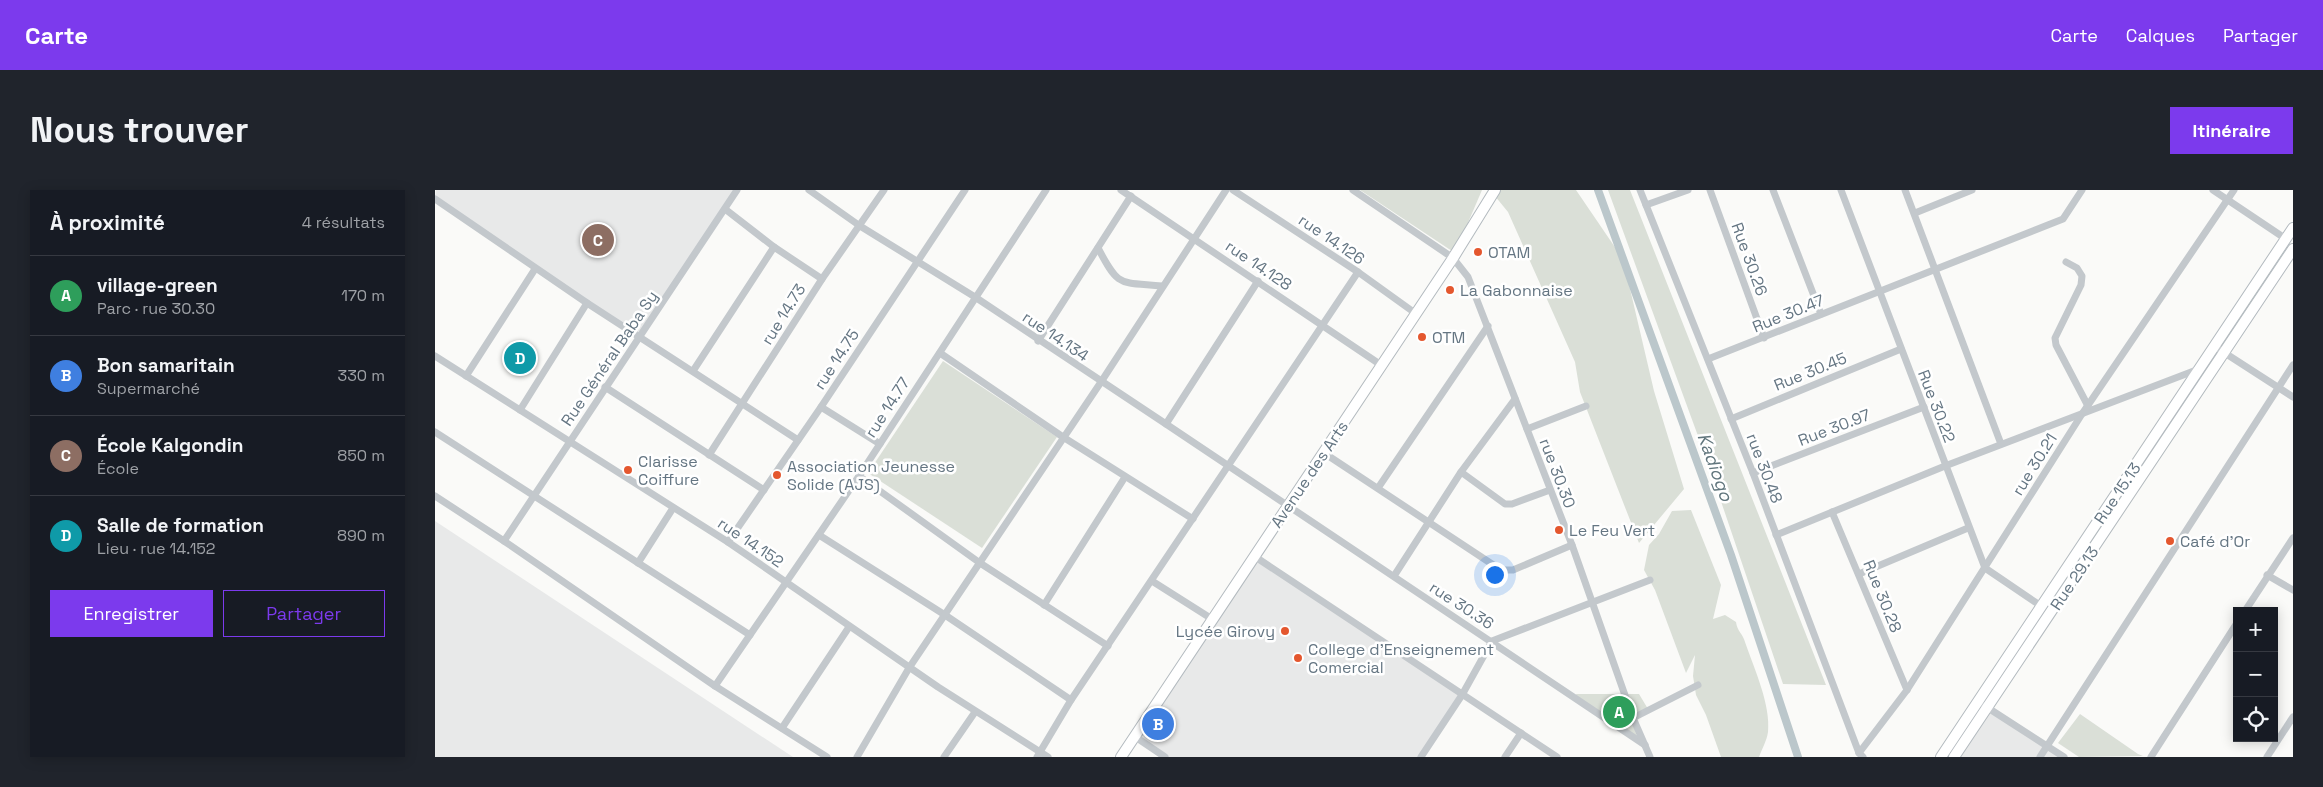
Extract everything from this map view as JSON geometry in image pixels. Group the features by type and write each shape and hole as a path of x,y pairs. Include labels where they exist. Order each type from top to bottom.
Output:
{"main road":[{"name":"Avenue des Arts","path":"1121,757 1453,258 1495,190"},
{"name":"Rue 15.13","path":"1941,757 1977,700 2200,369 2219,349 2293,228"},
{"name":"Rue 29.13","path":"1954,757 2219,349 2293,249"}],"street":[{"name":"Rue Général Baba Sy","path":"504,541 737,190"},
{"name":"rue 14.134","path":"809,190 860,226 975,298 1287,506"},
{"name":"rue 14.73","path":"709,455 822,278 884,190"},
{"name":"rue 14.75","path":"728,542 821,407 965,190"},
{"name":"rue 14.77","path":"715,686 859,476 1046,190"},
{"name":"rue 14.128","path":"1121,190 1381,365"},
{"path":"857,757 909,668 1101,382 1226,190"},
{"name":"rue 14.126","path":"1233,190 1358,272 1415,313"},
{"name":"rue 30.30","path":"1353,190 1453,258 1468,277 1572,545 1591,604 1633,718 1650,757"},
{"name":"rue 30.48","path":"1640,190 1753,473 1861,755"},
{"path":"1646,205 1688,190"},
{"name":"Rue 30.26","path":"1710,190 1764,338"},
{"path":"1773,190 1821,314"},
{"name":"Rue 30.22","path":"1841,190 1968,528 1985,568"},
{"path":"1905,190 1937,269 2001,444"},
{"path":"1915,213 1972,190"},
{"name":"Rue 30.47","path":"1708,359 2063,219 2082,190"},
{"path":"2213,190 2286,239"},
{"name":"rue 30.21","path":"1861,755 1907,690 2087,406 2234,190"},
{"path":"1038,341 1131,196"},
{"path":"435,199 535,269 797,440"},
{"path":"725,209 774,247 822,278"},
{"path":"693,371 774,247"},
{"path":"1097,248 1109,269 1120,281 1162,286"},
{"path":"2066,262 2077,268 2082,276 2081,286 2055,338 2056,345 2087,406"},
{"path":"466,376 535,269"},
{"path":"1039,754 1071,700 1153,581 1321,325 1358,272"},
{"path":"1166,424 1258,281"},
{"path":"520,410 587,303"},
{"path":"1378,488 1488,326"},
{"name":"Rue 30.45","path":"1731,419 1901,349"},
{"path":"2219,349 2293,397"},
{"path":"940,353 1063,437 1193,519"},
{"name":"rue 14.152","path":"435,356 728,542 909,668 1039,754 1048,757"},
{"path":"2040,757 2293,366"},
{"path":"1776,535 2001,444 2200,369"},
{"path":"605,387 764,490"},
{"path":"1394,576 1461,472 1515,399"},
{"path":"1527,429 1586,406"},
{"path":"821,407 880,444"},
{"name":"Rue 30.97","path":"1753,473 1924,408"},
{"path":"435,432 750,635"},
{"path":"1323,453 1501,570 1513,570 1572,545"},
{"path":"1461,472 1505,504 1512,504 1550,490"},
{"path":"859,476 980,563 1108,646"},
{"path":"1043,605 1125,477"},
{"path":"435,496 504,541 715,686 827,757"},
{"name":"rue 30.36","path":"1287,506 1645,745"},
{"path":"638,563 673,508"},
{"name":"Rue 30.28","path":"1833,512 1907,690"},
{"path":"1859,574 1968,528"},
{"path":"819,534 945,615 1071,700"},
{"path":"2247,607 2293,538"},
{"path":"1254,556 1557,757"},
{"path":"1985,568 2041,606"},
{"path":"2267,575 2293,590"},
{"path":"1421,757 1462,695 1493,642 1650,580"},
{"path":"1153,581 1212,619"},
{"path":"782,728 849,627"},
{"path":"2151,757 2233,629"},
{"path":"1633,718 1698,685"},
{"path":"1977,700 2064,757"},
{"path":"944,757 975,712"},
{"path":"2267,757 2293,718"},
{"path":"1505,757 1521,733"},
{"path":"1134,736 1165,757"}],"shaded area":[{"path":"436,190 734,190 637,336 435,197"},
{"path":"1360,190 1482,190 1455,253"},
{"path":"1490,190 1576,190 1623,259 1654,391 1684,489 1639,543 1580,392 1575,362 1508,212"},
{"path":"1608,190 1630,190 1826,685 1783,684 1709,466"},
{"path":"943,361 1057,437 982,548 868,473"},
{"path":"1691,510 1721,585 1713,619 1725,615 1736,622 1744,639 1764,699 1767,710 1768,732 1759,757 1721,757 1706,715 1696,695 1693,676 1695,655 1686,673 1655,590 1644,570 1649,545 1659,534 1672,511"},
{"path":"435,521 793,757 435,757"},
{"name":"College d'Enseignement Comercial","path":"1257,554 1460,694 1418,757 1165,757 1134,737"},
{"path":"1576,694 1639,694 1648,709 1629,716 1638,738 1577,698"},
{"path":"1987,707 2064,757 1954,757"},
{"path":"2080,714 2143,756 2079,757 2058,743"}],"waterway":[{"name":"Kadiogo","path":"1598,190 1731,555 1798,757"}],"place":[{"name":"École Kalgondin","path":"598,240"},
{"name":"OTAM","path":"1478,252"},
{"name":"La Gabonnaise","path":"1450,290"},
{"name":"OTM","path":"1422,337"},
{"name":"Salle de formation","path":"520,358"},
{"name":"Clarisse Coiffure","path":"628,470"},
{"name":"Association Jeunesse Solide (AJS)","path":"777,475"},
{"name":"Le Feu Vert","path":"1559,530"},
{"name":"Café d'Or","path":"2170,541"},
{"name":"Lycée Girovy","path":"1285,631"},
{"name":"College d'Enseignement Comercial","path":"1298,658"},
{"name":"village-green","path":"1619,712"},
{"name":"Bon samaritain","path":"1158,724"}]}
